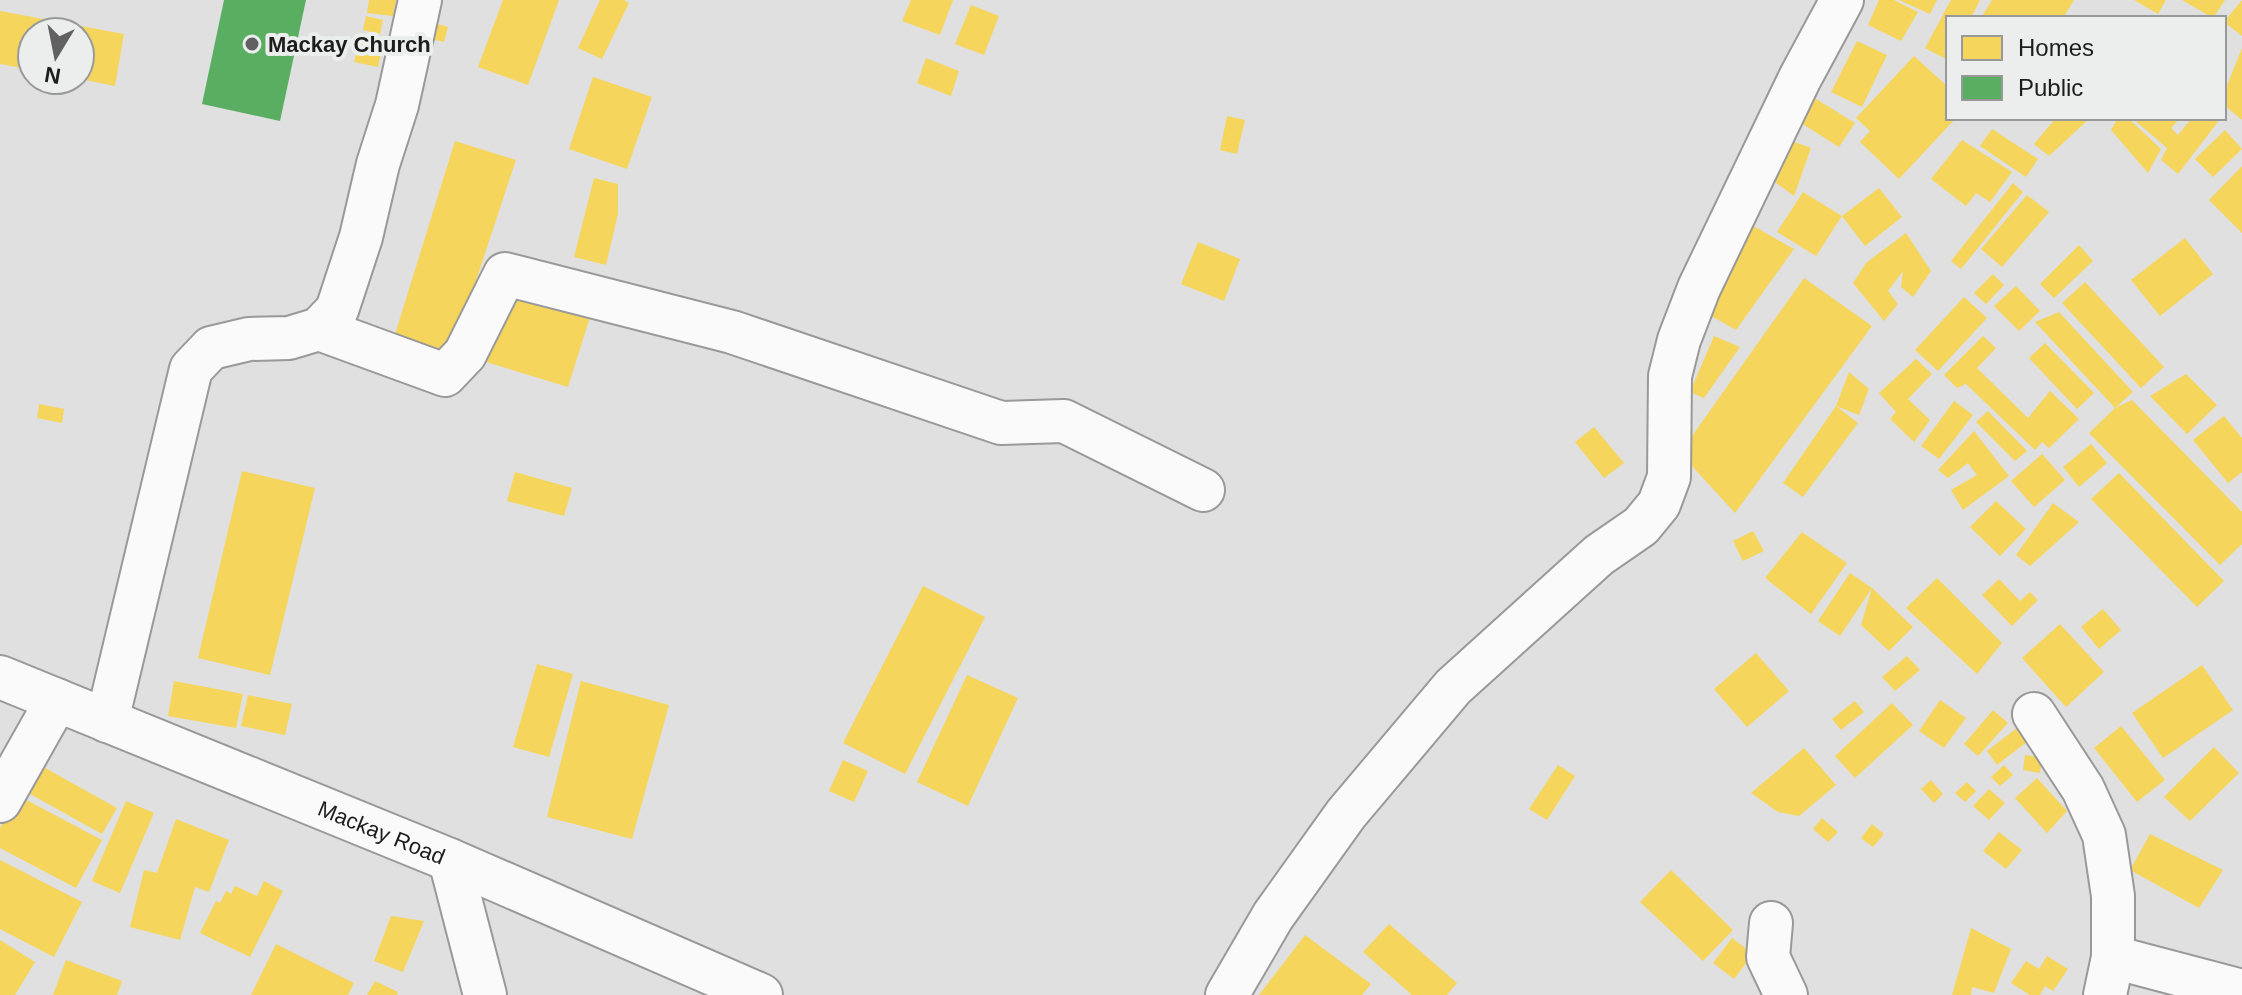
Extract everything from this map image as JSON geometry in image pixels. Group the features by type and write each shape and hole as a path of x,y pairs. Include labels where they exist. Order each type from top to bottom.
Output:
{"street":[{"path":"107,721 191,369 211,348 249,339 289,338 319,329 337,310 361,237 378,164 397,105 420,0"},
{"path":"1227,995 1273,916 1346,814 1453,687 1599,555 1641,526 1659,504 1669,477 1670,376 1679,340 1699,288 1834,2"},
{"path":"319,329 445,375 465,354 505,274 732,332 1001,423 1064,421 1203,490"},
{"name":"Mackay Road","path":"0,677 450,860 761,995"},
{"path":"0,801 57,700"},
{"path":"2034,714 2083,789 2104,835 2113,896 2109,976 2242,991"},
{"path":"450,860 485,995"},
{"path":"1771,923 1768,957 1786,995"}],"building: Homes":[{"path":"369,0 396,0 393,16 367,13"},
{"path":"503,0 559,0 528,85 478,67"},
{"path":"600,0 624,0 629,3 602,59 578,48"},
{"path":"911,0 953,0 940,35 902,21"},
{"path":"1879,0 1894,0 1918,12 1901,41 1868,25"},
{"path":"1899,0 1937,0 1930,14"},
{"path":"1951,0 1980,0 1972,16 1946,16 1946,59 1925,48"},
{"path":"1992,0 2074,0 2064,16 1982,16"},
{"path":"2134,0 2166,0 2158,14"},
{"path":"2182,0 2225,0 2214,16"},
{"path":"2242,0 2242,36 2226,24"},
{"path":"971,5 999,16 984,55 955,44"},
{"path":"0,11 27,16 16,16 16,67 0,64"},
{"path":"366,16 383,20 380,34 363,30"},
{"path":"430,22 448,27 444,42 426,38"},
{"path":"96,29 124,34 115,86 96,82"},
{"path":"359,33 384,38 382,50 357,45"},
{"path":"1857,41 1887,55 1862,107 1831,92"},
{"path":"2242,48 2242,120 2226,107 2226,88"},
{"path":"357,49 381,53 378,67 354,62"},
{"path":"1914,56 1946,85 1946,120 1954,120 1899,179 1860,142 1870,131 1856,118"},
{"path":"926,58 959,71 951,96 917,83"},
{"path":"593,77 652,97 627,169 569,149"},
{"path":"1808,94 1855,123 1839,147 1793,118"},
{"path":"1227,116 1245,120 1237,154 1220,150"},
{"path":"2054,120 2088,120 2049,156 2034,144"},
{"path":"2117,120 2130,120 2161,149 2148,173 2111,130"},
{"path":"2134,120 2178,120 2171,128 2178,135 2190,120 2219,120 2178,174 2161,160 2167,148"},
{"path":"1992,129 2038,159 2026,177 1980,146"},
{"path":"2225,130 2242,149 2213,177 2195,159"},
{"path":"1786,139 1811,148 1794,196 1771,179"},
{"path":"1962,140 2012,172 1990,202 1976,193 1966,206 1931,179"},
{"path":"455,141 516,160 449,362 392,344"},
{"path":"2242,166 2242,233 2209,200"},
{"path":"594,178 618,184 618,214 606,265 574,257"},
{"path":"2013,183 2023,192 1961,269 1951,261"},
{"path":"1879,188 1902,217 1865,246 1842,216"},
{"path":"1803,192 1842,216 1816,256 1777,232"},
{"path":"2027,195 2049,212 2002,267 1981,249"},
{"path":"1748,223 1794,249 1736,330 1699,309"},
{"path":"1906,233 1931,271 1913,297 1901,287 1903,271 1888,291 1898,304 1884,321 1853,283 1866,263"},
{"path":"2185,238 2213,274 2160,316 2131,280"},
{"path":"1198,242 1240,259 1224,301 1181,284"},
{"path":"2079,245 2093,261 2054,298 2040,284"},
{"path":"1993,274 2004,285 1986,304 1974,293"},
{"path":"1804,278 1872,326 1735,513 1680,453"},
{"path":"2085,282 2164,367 2141,388 2062,303"},
{"path":"2016,286 2040,311 2019,331 1994,306"},
{"path":"505,288 591,314 568,387 483,361"},
{"path":"1964,297 1987,318 1938,371 1915,350"},
{"path":"2059,312 2133,392 2115,408 2035,322"},
{"path":"1714,336 1740,347 1704,398 1690,392"},
{"path":"1983,336 1996,348 1977,368 2028,418 2050,391 2079,419 2049,448 2042,442 2035,450 1966,384 1957,388 1944,375"},
{"path":"2045,343 2094,393 2077,409 2029,358"},
{"path":"1916,359 1932,374 1908,399 1930,420 1914,442 1890,419 1896,412 1879,393"},
{"path":"1849,372 1869,389 1859,415 1836,406"},
{"path":"2186,374 2217,405 2187,434 2150,396"},
{"path":"2132,400 2242,512 2242,544 2220,565 2089,433 2115,408"},
{"path":"1954,401 1973,415 1939,459 1921,446"},
{"path":"39,404 64,409 62,423 37,418"},
{"path":"1836,406 1858,423 1803,497 1783,483"},
{"path":"1988,411 2027,451 2015,461 1976,422"},
{"path":"2224,416 2242,438 2242,472 2228,483 2193,440"},
{"path":"1594,427 1624,463 1604,478 1575,442"},
{"path":"1974,431 2009,476 1963,510 1951,490 1977,475 1968,463 1948,478 1938,470"},
{"path":"2091,444 2107,463 2079,487 2063,467"},
{"path":"2042,454 2065,480 2034,507 2011,481"},
{"path":"242,471 315,488 270,675 198,658"},
{"path":"515,472 572,488 564,516 507,501"},
{"path":"2119,473 2224,581 2197,607 2091,499"},
{"path":"1996,501 2026,529 2000,556 1970,527"},
{"path":"2053,503 2079,522 2030,566 2016,555"},
{"path":"1753,531 1764,551 1743,561 1733,541"},
{"path":"1802,532 1847,563 1811,614 1765,578"},
{"path":"1850,573 1872,588 1840,636 1818,621"},
{"path":"1937,578 2002,643 1977,674 1906,608"},
{"path":"1999,579 2020,601 2030,592 2038,600 2012,626 1982,595"},
{"path":"923,586 985,617 905,774 843,743"},
{"path":"1872,588 1913,627 1889,651 1861,625"},
{"path":"2103,609 2121,630 2099,649 2081,627"},
{"path":"2060,624 2104,672 2066,707 2022,658"},
{"path":"1756,653 1789,691 1747,727 1714,689"},
{"path":"1907,656 1920,670 1895,691 1882,677"},
{"path":"537,664 573,674 549,757 513,747"},
{"path":"2202,665 2233,710 2163,758 2132,713"},
{"path":"967,675 1018,698 968,806 917,782"},
{"path":"174,681 243,694 236,728 168,716"},
{"path":"581,681 669,705 632,839 547,817"},
{"path":"248,695 292,704 285,735 241,726"},
{"path":"1940,700 1966,718 1944,748 1919,731"},
{"path":"1855,701 1864,712 1841,730 1832,719"},
{"path":"1892,703 1913,725 1855,778 1835,756"},
{"path":"1993,710 2008,723 1978,756 1964,744"},
{"path":"2121,726 2165,780 2137,802 2094,748"},
{"path":"2017,728 2028,741 1997,765 1987,751"},
{"path":"2214,747 2239,773 2190,821 2164,797"},
{"path":"1804,748 1836,785 1799,816 1778,812 1751,793"},
{"path":"2025,755 2042,758 2040,773 2023,770"},
{"path":"843,760 868,771 854,802 829,791"},
{"path":"38,764 117,808 102,834 23,790"},
{"path":"1558,765 1575,776 1547,820 1529,809"},
{"path":"2004,765 2013,775 2000,786 1991,777"},
{"path":"2037,778 2067,811 2047,833 2015,798"},
{"path":"1931,780 1943,794 1934,803 1921,789"},
{"path":"1967,782 1976,791 1965,802 1955,793"},
{"path":"1989,789 2005,803 1989,820 1973,806"},
{"path":"17,795 102,840 76,888 0,848 0,828"},
{"path":"126,801 154,813 120,893 92,881"},
{"path":"1822,818 1838,832 1828,842 1813,829"},
{"path":"176,819 229,840 209,892 195,887 180,940 130,927 144,870 157,873"},
{"path":"1872,824 1884,834 1873,847 1861,838"},
{"path":"1999,832 2022,850 2006,869 1983,851"},
{"path":"2150,834 2223,870 2199,908 2130,870"},
{"path":"0,860 82,902 54,957 0,929"},
{"path":"1671,870 1733,930 1703,961 1640,902"},
{"path":"264,881 283,891 250,957 200,933 216,901 220,903 226,891 231,894 235,886 257,896"},
{"path":"391,916 424,921 403,972 374,961"},
{"path":"1389,924 1457,983 1447,995 1412,995 1363,952"},
{"path":"1971,928 2011,949 1994,993 1972,987 1971,995 1952,995"},
{"path":"1305,935 1371,984 1362,995 1259,995"},
{"path":"1732,938 1753,954 1734,979 1713,963"},
{"path":"0,940 35,962 15,995 0,995"},
{"path":"276,944 354,983 348,995 251,995"},
{"path":"2047,956 2068,969 2053,991 2045,986 2040,995 2030,995 2011,983 2026,961 2039,969"},
{"path":"66,960 122,981 117,995 53,995"},
{"path":"375,981 398,992 397,995 367,995"}],"building: Public":[{"path":"224,0 306,0 280,121 202,104"}],"place":[{"name":"Mackay Church","path":"252,44"}]}
